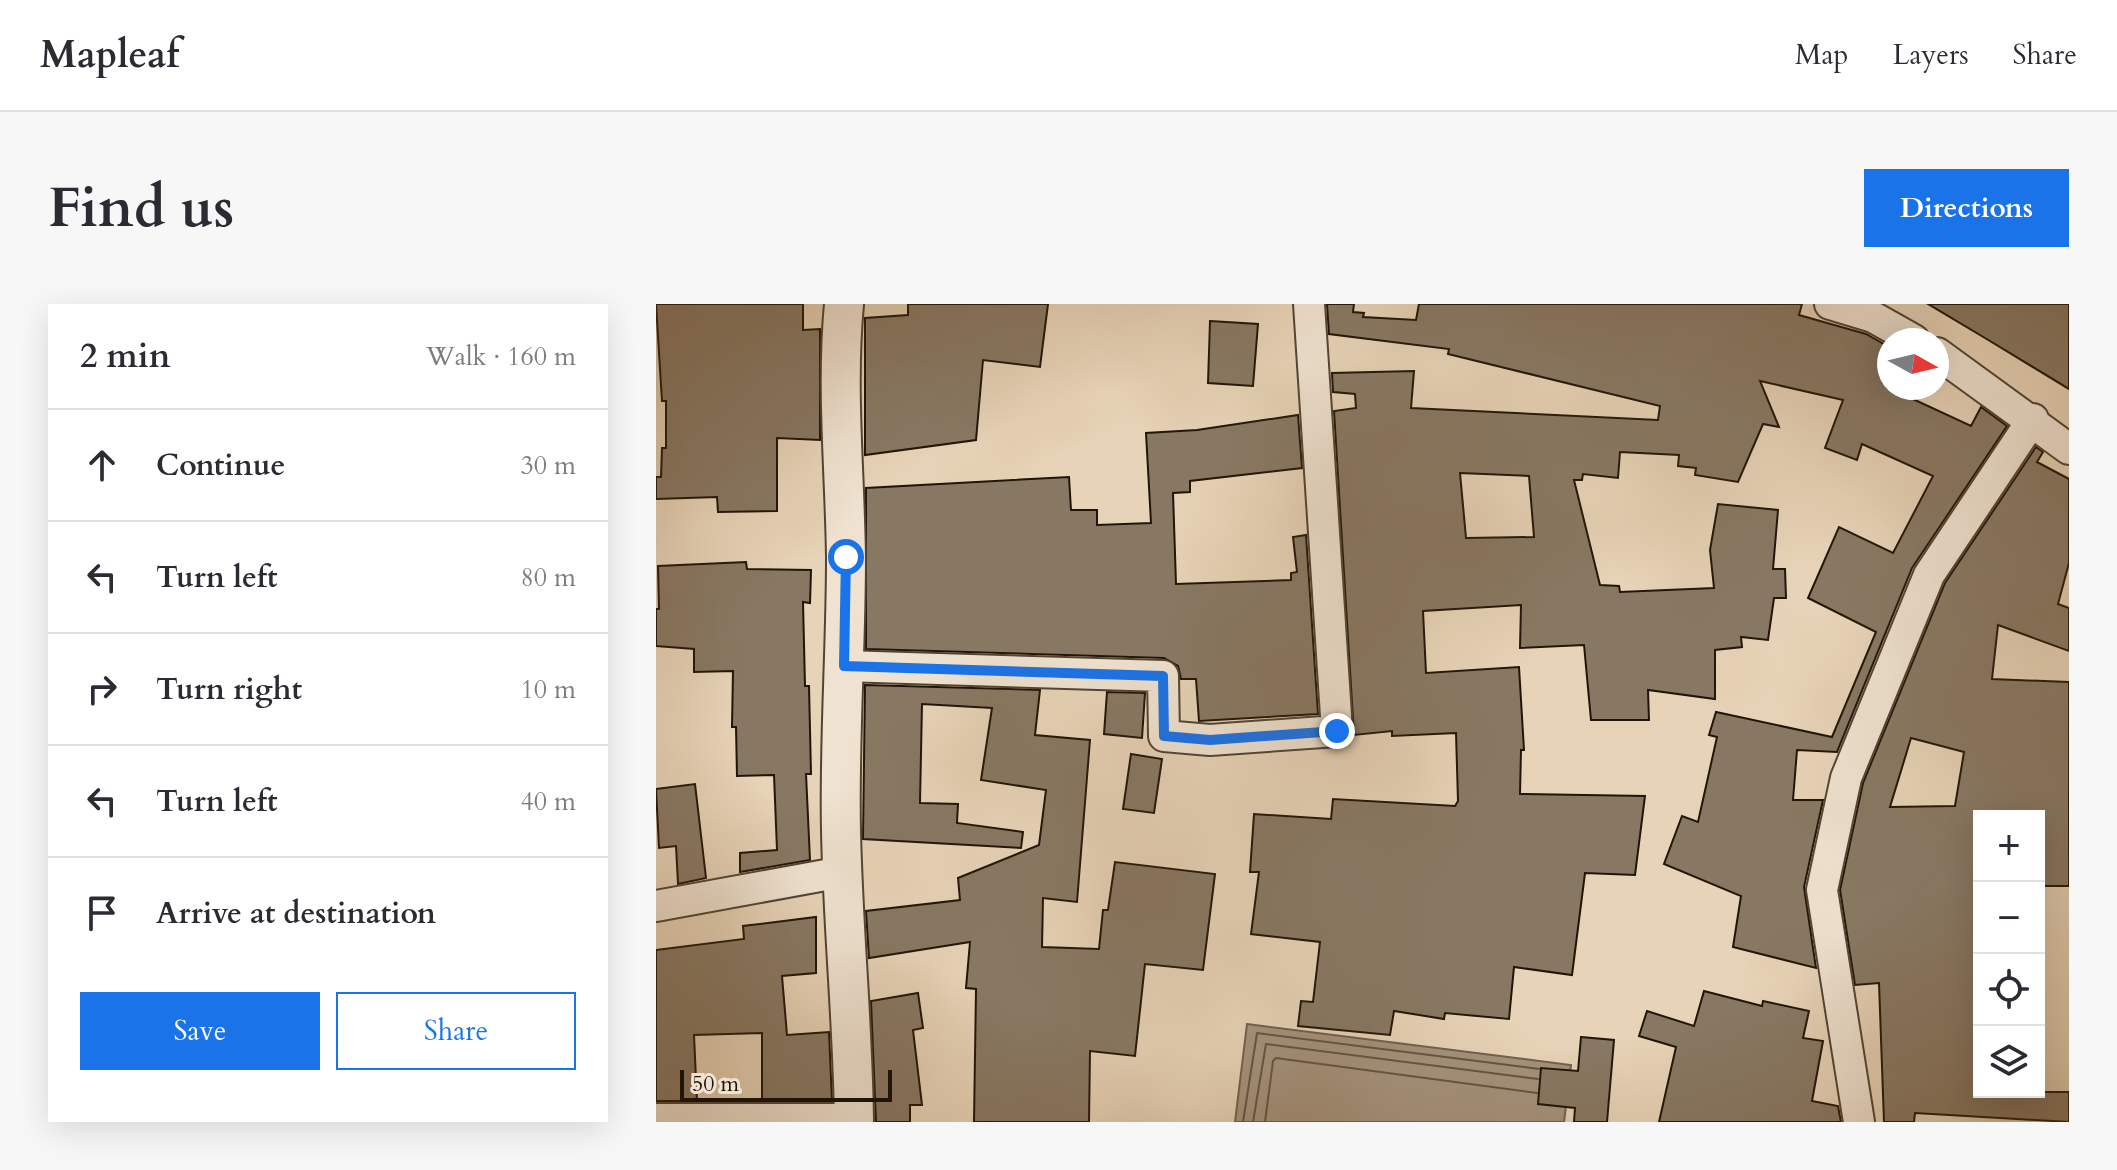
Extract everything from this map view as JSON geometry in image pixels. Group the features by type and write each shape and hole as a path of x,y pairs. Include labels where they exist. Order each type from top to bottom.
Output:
{"street":[{"path":"656,1119 854,1120 854,1048 845,967 842,872 846,557 839,353 844,304"},
{"path":"844,666 1163,676 1164,736 1210,740 1337,731 1309,304"},
{"path":"1830,304 1873,317 1893,328"},
{"path":"1949,361 2033,419 2069,449"},
{"path":"1859,1122 1822,890 1846,778 1929,575 2033,419"},
{"path":"656,906 842,872"}],"water":[{"path":"1247,1024 1571,1065 1564,1122 1235,1122"}],"building":[{"path":"656,304 803,304 803,330 820,329 820,440 777,438 777,511 718,512 717,497 656,499 656,477 661,477 662,448 666,448 666,401 662,401"},
{"path":"908,304 1048,304 1040,367 983,360 976,440 865,455 865,318 908,315"},
{"path":"1327,304 1354,304 1353,312 1364,313 1363,317 1416,320 1419,304 1802,304 1799,315 1866,334 1877,340 1877,400 1915,400 1971,426 1981,407 2007,426 1912,568 1837,752 1797,750 1793,800 1823,800 1804,887 1816,968 1733,947 1741,896 1664,864 1682,816 1698,822 1717,737 1709,735 1716,712 1832,737 1876,632 1808,598 1839,527 1893,553 1933,476 1862,444 1857,460 1825,448 1843,400 1760,381 1779,427 1763,424 1738,482 1695,475 1696,468 1678,466 1679,455 1620,452 1618,478 1583,474 1582,480 1574,480 1600,585 1619,586 1620,592 1714,588 1710,550 1718,504 1778,510 1773,569 1785,569 1786,598 1774,598 1768,640 1741,637 1742,647 1715,650 1715,699 1648,690 1649,720 1591,720 1584,645 1520,648 1521,605 1423,611 1426,673 1519,667 1524,750 1521,750 1520,794 1645,796 1635,875 1585,873 1572,975 1514,967 1509,1019 1445,1013 1444,1019 1394,1011 1390,1035 1298,1026 1301,1001 1313,1002 1320,942 1251,934 1259,872 1250,872 1254,814 1331,819 1333,799 1455,806 1458,801 1456,733 1392,736 1392,731 1354,735 1334,411 1356,408 1355,394 1333,392 1332,373 1414,371 1411,408 1658,420 1660,406 1448,354 1449,349 1329,334","holes":["1460,473 1529,476 1534,537 1466,538"]},
{"path":"1928,304 2069,304 2069,389 1985,338"},
{"path":"1210,321 1258,324 1253,386 1208,383"},
{"path":"1298,415 1302,468 1190,481 1190,492 1173,493 1176,584 1291,580 1291,573 1297,572 1293,537 1306,535 1318,714 1199,721 1196,679 1181,679 1178,666 1164,658 866,649 866,488 1069,477 1071,510 1097,510 1097,525 1151,523 1146,433 1197,430"},
{"path":"2036,447 2043,452 2037,462 2069,479 2069,563 2058,604 2069,608 2069,651 1998,625 1992,679 2069,682 2069,886 2045,886 2045,810 1973,810 1973,1098 2045,1098 2045,1092 2069,1092 2069,1122 1915,1113 1914,1122 1884,1122 1879,983 1855,985 1840,890 1863,783 1945,583","holes":["1911,738 1964,752 1955,806 1890,807"]},
{"path":"746,562 747,569 811,570 810,603 803,602 805,686 809,686 811,774 806,774 810,860 740,872 740,853 777,850 774,775 737,776 736,727 732,727 733,671 694,672 694,649 656,646 656,609 659,609 658,566"},
{"path":"865,685 1040,690 1035,735 1090,740 1077,902 1043,898 1042,947 1099,949 1103,910 1108,910 1115,862 1215,874 1203,970 1145,964 1135,1056 1090,1051 1089,1122 974,1122 976,989 966,988 970,942 869,958 866,911 960,900 958,878 1039,845 1046,790 981,780 992,708 922,704 920,803 958,804 957,823 1023,832 1021,848 863,839"},
{"path":"1107,692 1145,693 1142,738 1104,734"},
{"path":"1131,754 1162,759 1154,813 1123,809"},
{"path":"695,784 706,878 678,884 676,846 659,848 656,789"},
{"path":"816,917 816,973 782,976 787,1035 829,1032 832,1101 762,1101 762,1033 694,1035 697,1101 656,1101 656,950 744,939 743,926"},
{"path":"1704,991 1762,1006 1763,1001 1809,1011 1803,1038 1823,1041 1812,1101 1838,1106 1841,1122 1659,1122 1676,1047 1639,1036 1647,1011 1694,1026"},
{"path":"918,993 923,1028 913,1030 922,1105 910,1105 910,1122 876,1122 871,1001"},
{"path":"1581,1037 1614,1040 1607,1122 1574,1122 1575,1108 1538,1104 1541,1068 1578,1071"}],"route":[{"path":"846,557 844,666 1163,676 1164,736 1210,740 1337,731"}]}
